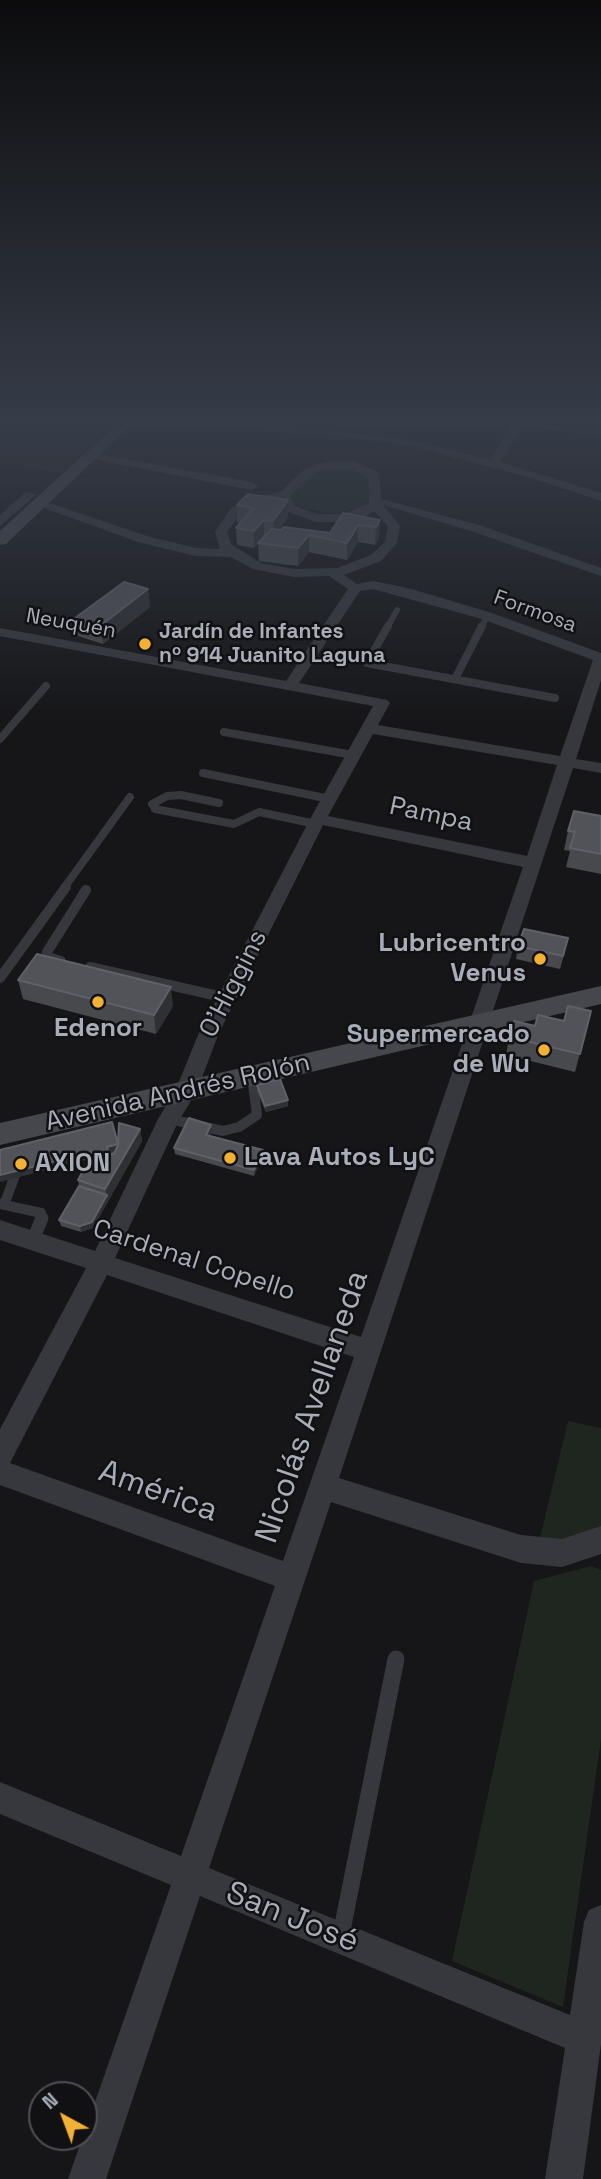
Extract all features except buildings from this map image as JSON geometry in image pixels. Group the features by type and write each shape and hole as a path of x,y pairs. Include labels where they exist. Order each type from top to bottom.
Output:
{"main road":[{"path":"0,540 13,525"},
{"name":"Avenida Andrés Rolón","path":"16,1134 186,1091 601,995"}],"street":[{"path":"108,525 146,540 196,552 232,553 275,570 332,573 376,558 391,542 393,525"},
{"path":"224,525 221,531 222,539 232,553"},
{"path":"455,525 547,551 601,572"},
{"name":"Formosa","path":"350,569 373,585"},
{"path":"290,685 355,588 332,573"},
{"name":"Formosa","path":"355,588 373,585 408,592 487,616 601,658"},
{"name":"Neuquén","path":"0,632 382,702"},
{"name":"Nicolás Avellaneda","path":"87,2179 481,1023 601,658"},
{"name":"O'Higgins","path":"0,1456 102,1261 169,1119 186,1091 195,1063 227,998 317,821 382,702"},
{"path":"368,728 601,768"},
{"name":"Pampa","path":"317,821 533,863"},
{"name":"Cardenal Copello","path":"0,1230 102,1261 369,1351"},
{"name":"América","path":"0,1472 291,1578"},
{"path":"323,1486 521,1549 562,1553 601,1539"},
{"name":"San José","path":"0,1798 584,2038"},
{"path":"564,2179 601,1922"}],"lane":[{"path":"397,610 367,663 555,698"},
{"path":"455,679 487,616"},
{"path":"0,739 46,686"},
{"path":"224,732 353,755"},
{"path":"203,773 330,799"},
{"path":"219,803 181,795 167,796 152,804 155,809 234,824 259,812 317,821"},
{"path":"0,978 130,797"},
{"path":"66,962 52,959 47,952 86,890"},
{"path":"80,965 227,998"},
{"path":"169,1119 223,1131 239,1127 257,1115 252,1076"},
{"path":"13,1178 2,1205 41,1213 43,1217 33,1240"},
{"path":"341,1938 396,1659"}],"shaded area":[{"path":"568,1421 601,1428 601,1529 575,1540 540,1538"},
{"path":"591,1566 601,1570 601,1739 563,2007 452,1961 534,1581"}],"place":[{"name":"Jardín de Infantes nº 914 Juanito Laguna","path":"145,644"},
{"name":"Lubricentro Venus","path":"540,959"},
{"name":"Edenor","path":"98,1002"},
{"name":"Supermercado de Wu","path":"544,1050"},
{"name":"Lava Autos LyC","path":"230,1158"},
{"name":"AXION","path":"21,1164"}]}
